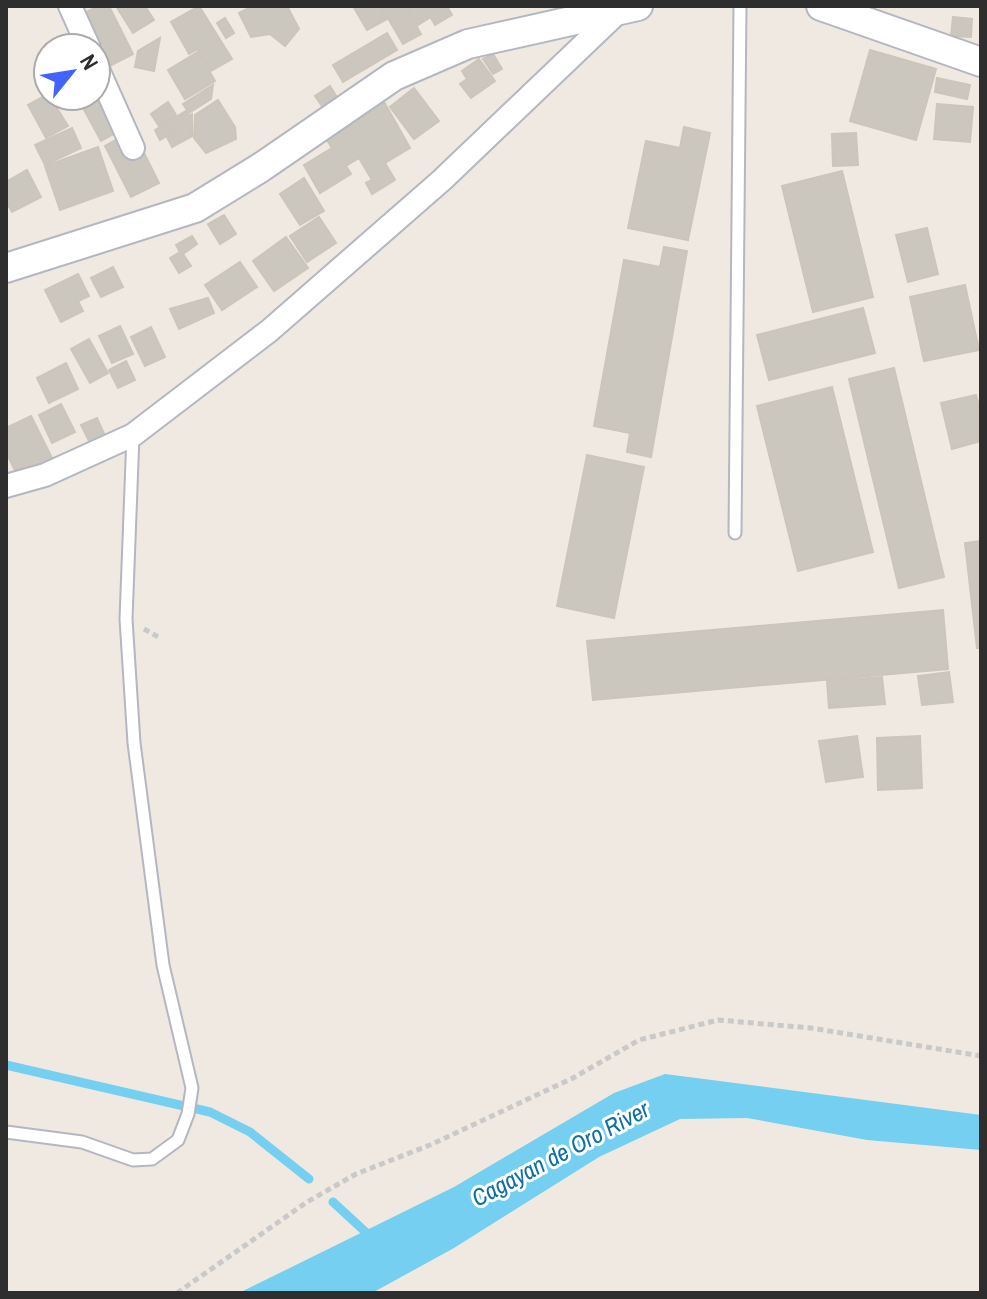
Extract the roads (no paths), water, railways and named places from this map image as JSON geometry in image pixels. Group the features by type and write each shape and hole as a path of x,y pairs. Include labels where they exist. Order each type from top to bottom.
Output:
{"street":[{"path":"70,6 82,32"},
{"path":"821,6 981,62"},
{"path":"6,268 195,208 260,168 394,76 468,44 628,9"},
{"path":"6,486 45,475 133,435 281,321 442,180 628,9"},
{"path":"112,101 133,148"}],"lane":[{"path":"735,533 740,6"},
{"path":"6,1132 82,1142 133,1160 152,1159 178,1140 188,1114 192,1088 163,965 134,743 126,619 133,435"}],"water":[{"name":"Cagayan de Oro River","path":"665,1074 981,1115 981,1150 867,1140 747,1118 680,1119 599,1157 454,1248 372,1293 239,1293 454,1187 614,1093"}],"waterway":[{"path":"6,1065 210,1112 250,1132 309,1179"},
{"path":"333,1202 372,1238"}]}
